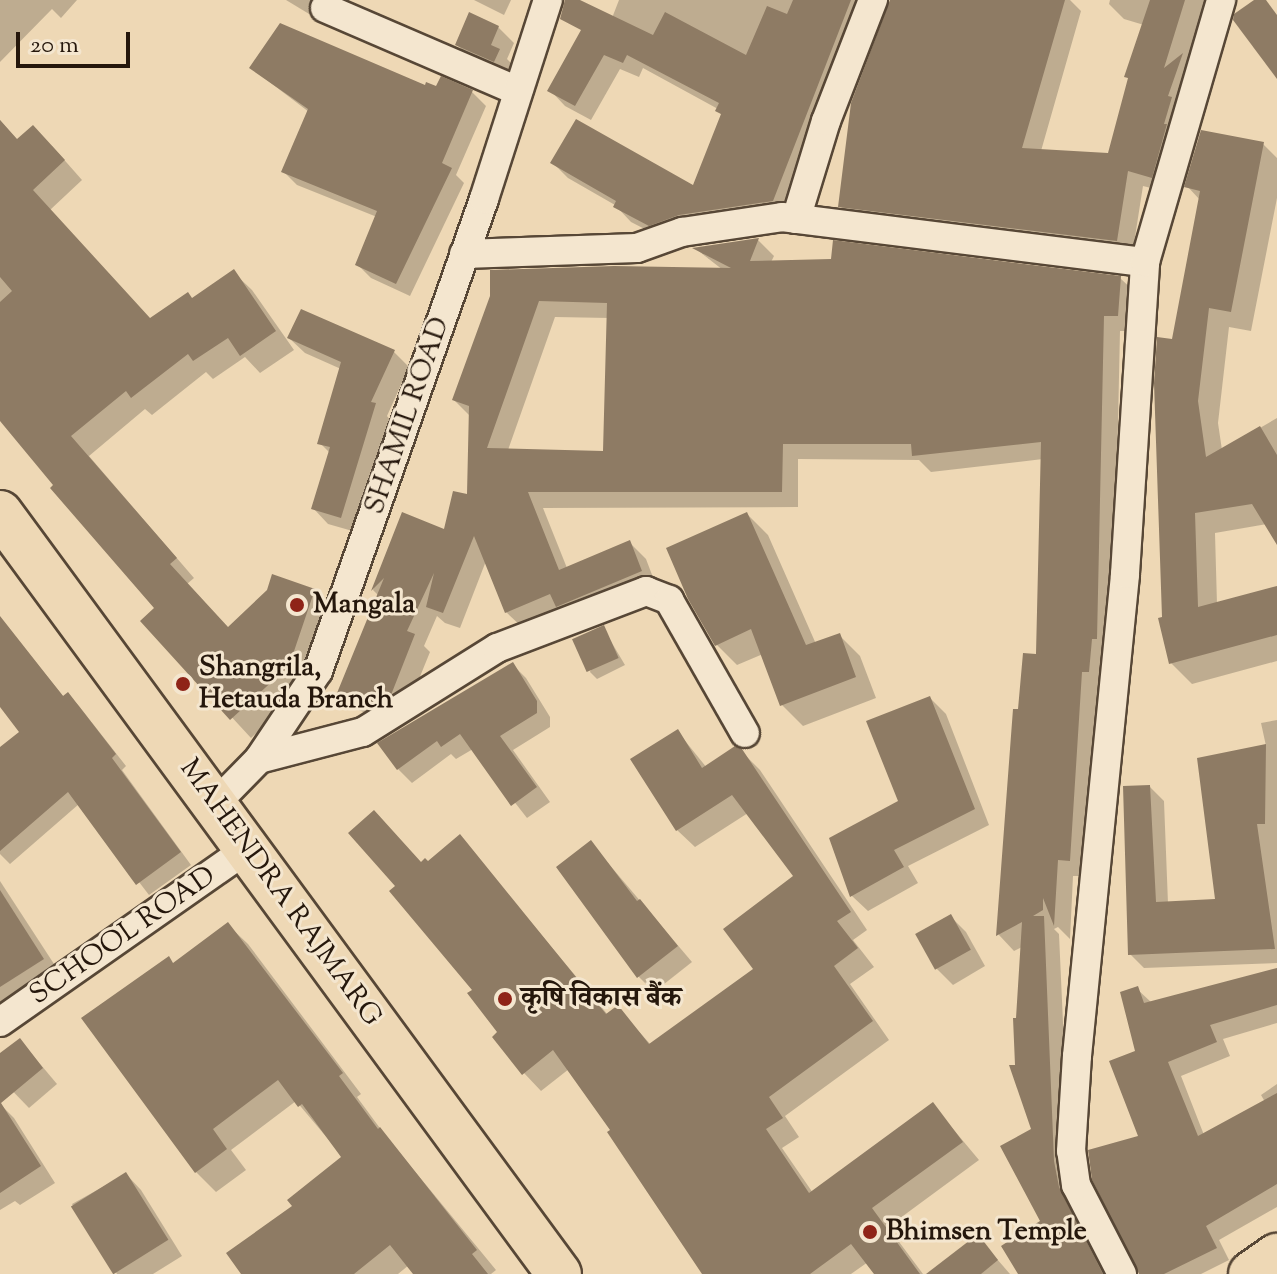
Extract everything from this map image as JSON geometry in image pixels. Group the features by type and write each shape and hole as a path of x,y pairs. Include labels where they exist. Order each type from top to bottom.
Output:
{"highway":[{"name":"MAHENDRA RAJMARG","path":"0,513 559,1274"},
{"path":"1251,1274 1277,1256"}],"street":[{"name":"SHAMIL ROAD","path":"215,804 259,759 318,671 464,254 548,0"},
{"path":"796,219 826,121 873,0"},
{"path":"1122,1274 1076,1185 1071,1151 1077,1056 1125,574 1145,262 1221,0"},
{"path":"325,8 518,91"},
{"path":"464,254 637,248 682,232 782,217 1145,262"},
{"path":"259,759 363,732 497,648 646,591 669,600 745,733"},
{"name":"SCHOOL ROAD","path":"0,1022 247,849"}],"building":[{"path":"565,0 580,0 653,35 665,12 746,55 767,6 787,14 793,0 851,0 773,201 679,215 649,226 613,207 616,201 550,163 576,119 693,185 721,114 715,111 719,103 627,55 623,63 604,55 575,106 547,91 581,30 560,19"},
{"path":"890,0 1065,0 1022,148 1108,153 1128,78 1124,77 1150,0 1185,0 1164,68 1183,53 1168,96 1172,97 1164,124 1167,124 1152,178 1128,171 1117,241 838,207 851,103"},
{"path":"1254,0 1266,0 1277,15 1277,79 1233,20 1234,14"},
{"path":"469,12 499,26 491,45 500,49 494,62 455,45"},
{"path":"280,23 425,85 426,82 436,86 441,76 473,90 442,163 452,168 396,284 355,265 377,211 281,172 308,109 249,68"},
{"path":"0,120 17,139 33,125 65,160 33,190 150,318 188,292 192,298 234,269 276,331 240,356 228,338 193,361 188,354 131,398 126,391 71,436 177,558 170,564 228,627 267,590 272,574 315,589 289,666 230,720 140,621 154,608 50,488 53,485 0,421 0,302 12,291 0,277"},
{"path":"1201,130 1264,142 1231,312 1209,308 1198,401 1206,457 1260,426 1277,455 1277,545 1252,504 1195,513 1198,607 1277,586 1277,635 1169,664 1158,618 1162,617 1154,383 1157,337 1172,339 1200,191 1184,187"},
{"path":"759,238 750,261 831,259 833,240 1121,276 1118,316 1104,316 1097,639 1092,639 1089,672 1082,672 1070,861 1058,860 1054,926 1043,898 1043,910 1033,916 1044,916 1054,1161 1059,1187 1103,1274 1018,1274 1001,1246 1040,1221 1000,1146 1031,1129 1009,1065 1015,1065 1013,1018 1016,1018 1022,922 996,936 1013,709 1018,709 1023,653 1036,654 1041,442 912,456 911,444 783,444 782,492 528,492 559,570 630,540 642,571 556,607 550,594 505,613 474,536 443,613 426,607 434,573 407,631 415,634 391,695 372,707 337,693 384,578 371,591 402,512 444,529 453,491 467,494 469,406 452,400 490,296 490,270 614,266 731,268 692,248","holes":["539,301 607,303 603,451 487,448"]},
{"path":"301,309 395,350 371,402 376,403 341,518 311,509 330,447 317,444 341,362 287,338"},
{"path":"747,512 806,645 840,633 856,677 780,706 751,629 715,646 688,599 666,548"},
{"path":"0,616 63,696 68,692 116,754 112,758 181,852 136,885 68,792 0,851 0,747 19,732 0,707"},
{"path":"604,625 619,658 587,672 572,639"},
{"path":"513,662 537,701 537,713 500,736 537,787 511,806 460,734 441,747 437,741 397,770 377,743"},
{"path":"930,696 975,809 894,850 904,867 850,897 829,838 898,801 866,721"},
{"path":"678,729 702,768 735,746 742,749 851,912 837,921 858,948 834,966 873,1021 769,1097 783,1118 766,1129 809,1193 933,1102 963,1142 872,1208 920,1274 874,1274 851,1244 810,1274 702,1274 607,1132 610,1130 553,1050 522,1075 492,1037 497,1032 467,993 472,990 389,891 395,886 348,833 374,810 421,862 425,858 428,861 460,834 606,1014 618,1005 649,1044 753,969 723,929 793,876 732,795 676,831 630,759"},
{"path":"1266,744 1265,824 1257,824 1275,949 1128,955 1123,786 1150,785 1156,902 1215,899 1197,758"},
{"path":"591,840 637,901 640,899 678,946 637,978 556,867"},
{"path":"0,890 44,959 0,987"},
{"path":"951,914 971,950 935,970 915,934"},
{"path":"228,922 343,1073 339,1076 378,1129 380,1127 477,1250 472,1254 488,1274 413,1274 390,1245 354,1274 241,1274 226,1253 292,1206 287,1200 341,1157 302,1104 298,1107 278,1080 213,1129 227,1149 195,1173 81,1018 169,956 173,963"},
{"path":"1277,968 1277,1005 1210,1025 1217,1042 1168,1062 1198,1136 1277,1093 1277,1184 1206,1226 1217,1248 1164,1274 1139,1274 1092,1180 1088,1150 1138,1136 1109,1061 1135,1051 1120,992 1138,986 1144,1003"},
{"path":"20,1038 43,1068 1,1103 41,1166 0,1193 0,1053"},
{"path":"126,1172 168,1240 113,1274 71,1206"},
{"path":"978,1234 998,1260 981,1274 926,1274"}],"place":[{"name":"Mangala","path":"297,605"},
{"name":"Shangrila, Hetauda Branch","path":"183,684"},
{"name":"कृषि विकास बैंक","path":"505,999"},
{"name":"Bhimsen Temple","path":"870,1232"}]}
